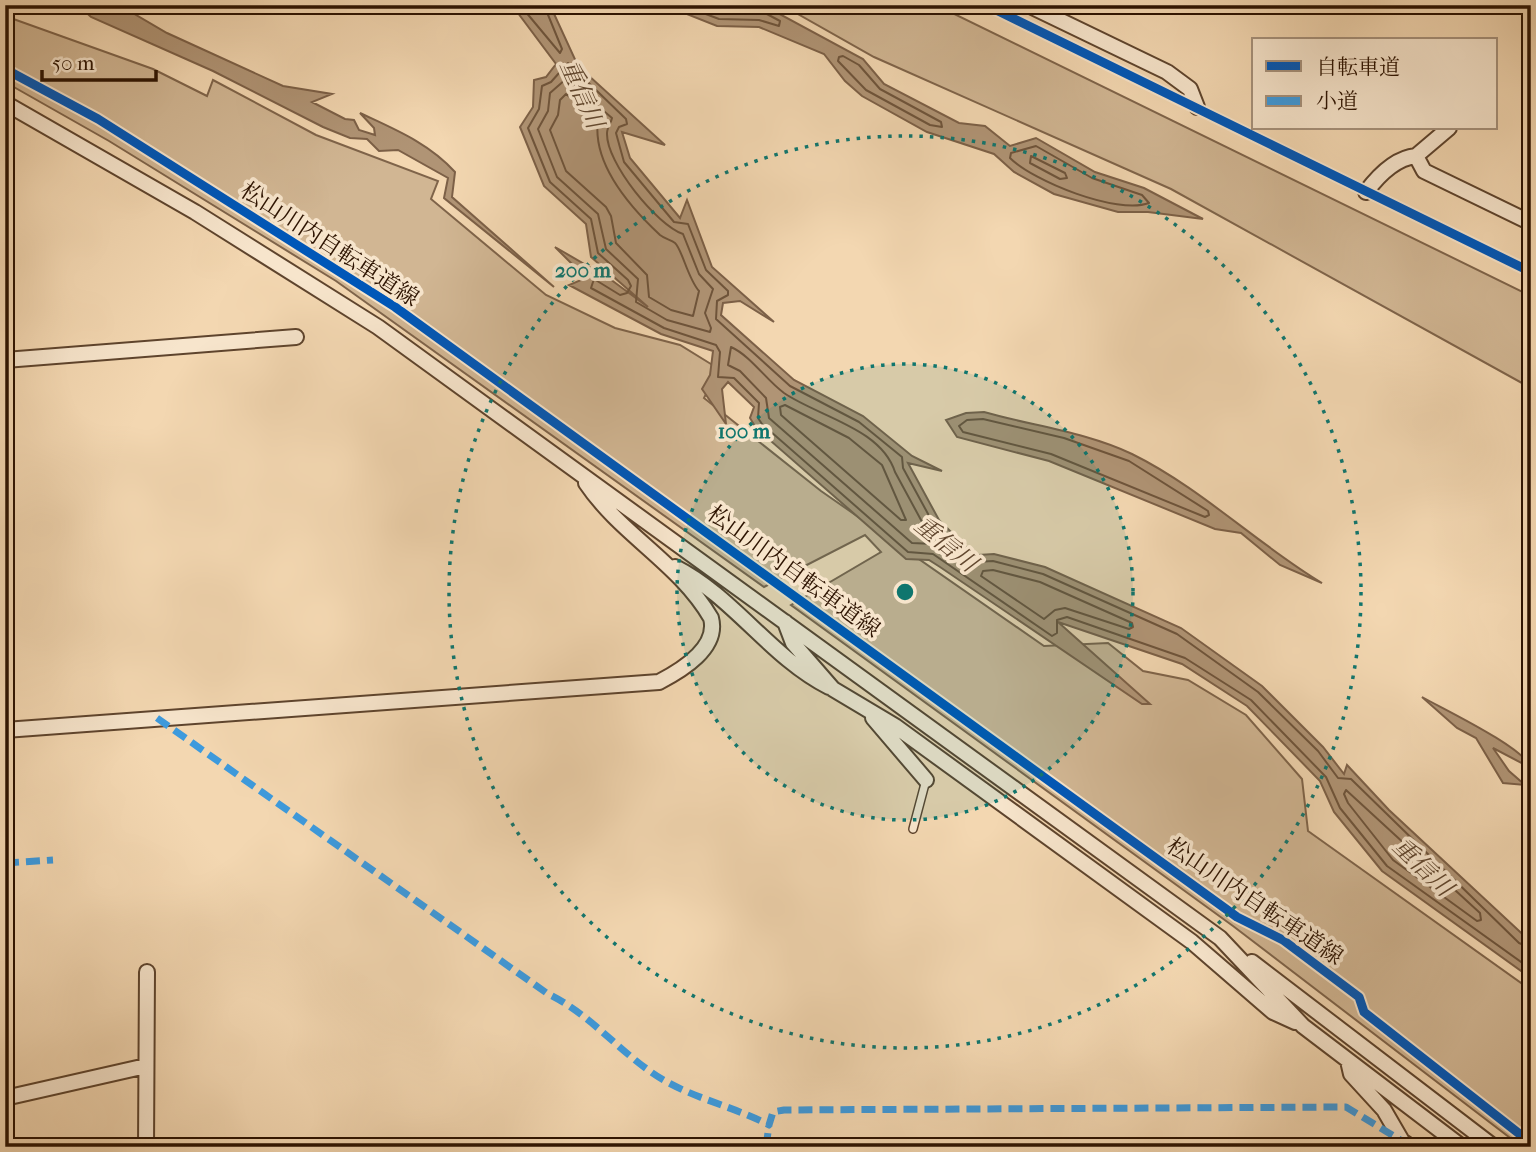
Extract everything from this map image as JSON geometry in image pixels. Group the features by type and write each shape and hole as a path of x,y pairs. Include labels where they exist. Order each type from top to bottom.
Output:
{"street":[{"path":"1028,5 1167,72 1190,89 1197,107"},
{"path":"5,103 195,212 378,327 1220,938 1494,1147"},
{"path":"1366,192 1376,178 1400,161 1416,156 1447,130"},
{"path":"1416,156 1424,171 1531,223"},
{"path":"5,360 296,337"},
{"path":"5,730 659,682 674,674 706,647 713,627 704,607 670,565 637,538 596,497 580,474"},
{"path":"670,565 690,575 737,611 782,658 867,712 895,726 1192,942 1273,1012 1303,1026"},
{"path":"785,622 793,643 833,689"},
{"path":"867,712 926,780"},
{"path":"1220,938 1303,1026 1462,1147"},
{"path":"146,1147 147,972"},
{"path":"1347,1060 1352,1074 1384,1110 1404,1145"},
{"path":"5,1097 146,1066"}],"lane":[{"path":"913,829 926,780"}],"shaded area":[{"path":"782,5 936,5 1531,296 1531,388 1171,189 874,57"},
{"path":"5,16 153,69 207,96 213,80 316,135 438,181 431,199 546,295 615,328 680,345 719,369 704,398 821,491 1044,646 1108,643 1143,671 1188,680 1246,715 1302,779 1308,831 1531,990 1531,1147 1522,1147 1233,926 791,605 881,552 865,535 764,587 336,281 109,141 5,82"}],"water":[{"path":"78,5 119,5 167,33 283,86 332,94 312,102 345,119 354,120 359,130 375,135 374,128 360,113 410,138 434,153 455,172 452,197 554,287 444,198 448,178 398,150 379,151 367,139 350,138 323,127 213,71 91,17"},
{"name":"重信川","path":"512,5 550,5 578,66 665,145 622,132 630,158 680,218 687,200 712,267 774,322 740,301 723,303 721,315 794,380 863,416 912,456 942,471 908,463 939,520 966,547 978,555 994,554 1045,567 1181,628 1262,686 1323,747 1344,774 1347,765 1389,810 1531,942 1531,978 1382,871 1334,812 1320,781 1247,706 1182,664 1058,622 1150,704 1142,704 929,560 906,559 756,428 750,418 754,407 728,382 722,389 726,424 702,389 710,375 713,351 661,334 569,285 586,278 555,247 610,279 648,307 591,257 586,224 544,186 520,127 533,107 534,80 546,77 556,64"},
{"path":"671,5 763,5 863,59 884,84 959,123 985,126 1010,146 1036,138 1095,172 1144,188 1203,219 1148,212 1118,212 1054,194 1014,172 994,154 927,132 862,96 845,81 824,54 759,27 717,26 674,9"},
{"path":"984,412 1078,435 1132,454 1182,483 1322,583 1280,565 1241,533 1215,529 1049,461 957,437 946,420 966,413"},
{"path":"1422,697 1515,750 1531,768 1493,748 1509,771 1525,785 1503,783 1476,738 1457,728"}],"marked path":[{"path":"157,718 548,994 589,1020 651,1072 679,1088 769,1125 773,1112 784,1110 1346,1107 1402,1141"},
{"path":"5,863 53,860"},
{"path":"766,1147 769,1125"}],"cycle path":[{"path":"986,5 1531,272"},
{"name":"松山川内自転車道線","path":"5,69 98,119 395,307 1237,917 1283,940 1359,997 1364,1012 1531,1143"}]}
